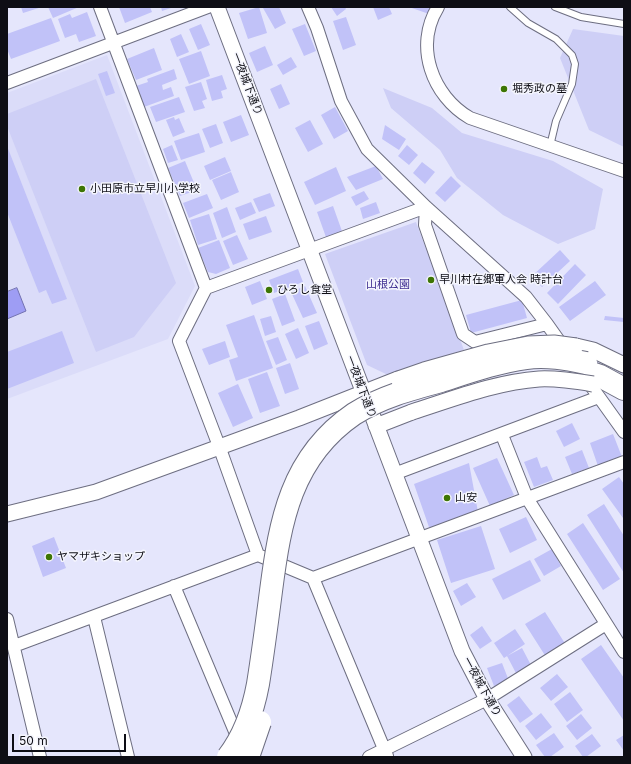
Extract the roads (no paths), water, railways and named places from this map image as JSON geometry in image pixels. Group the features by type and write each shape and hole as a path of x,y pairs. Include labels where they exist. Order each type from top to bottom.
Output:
{"highway":[{"path":"228,757 242,736 254,704 277,546 284,513 295,484 306,465 322,444 337,428 354,414 393,395 505,362 527,358 550,358 589,373 624,374"},
{"path":"247,757 266,702 276,643 290,528 308,480 326,454 350,430 366,419 399,402 518,368 553,366 589,373 600,376 624,389"}],"street":[{"path":"100,7 206,288"},
{"path":"8,79 114,43 208,7"},
{"name":"一夜城下通り","path":"218,7 462,650 487,700 524,757"},
{"path":"308,7 317,28 341,101 367,149 426,207 526,297 589,373 624,432"},
{"path":"438,7 430,23 427,47 435,80 448,101 458,111 470,118 624,171"},
{"path":"258,555 179,340 206,288 426,207"},
{"path":"426,207 425,225 463,334 475,342 547,324"},
{"path":"7,514 96,492 364,394 398,379 424,370 488,352 528,344 554,342 589,373 624,392"},
{"path":"394,474 502,435 589,373 593,350 624,364"},
{"path":"376,426 412,412 493,387 527,380 589,373"},
{"path":"502,435 527,498 624,652"},
{"path":"14,646 258,555 313,578 624,462"},
{"path":"313,578 385,754"},
{"path":"174,586 247,757"},
{"path":"94,617 128,757"},
{"path":"7,619 40,757"},
{"path":"369,757 385,754 487,700 606,624"}],"lane":[{"path":"510,7 528,23 556,39 572,55 575,64 572,84 556,121 550,146"},
{"path":"555,7 581,17 624,24"}],"place":[{"name":"堀秀政の墓","path":"504,89"},
{"name":"小田原市立早川小学校","path":"82,189"},
{"name":"早川村在郷軍人会 時計台","path":"431,280"},
{"name":"ひろし食堂","path":"269,290"},
{"name":"山安","path":"447,498"},
{"name":"ヤマザキショップ","path":"49,557"}],"park label":[{"name":"山根公園","path":"388,285"}]}
